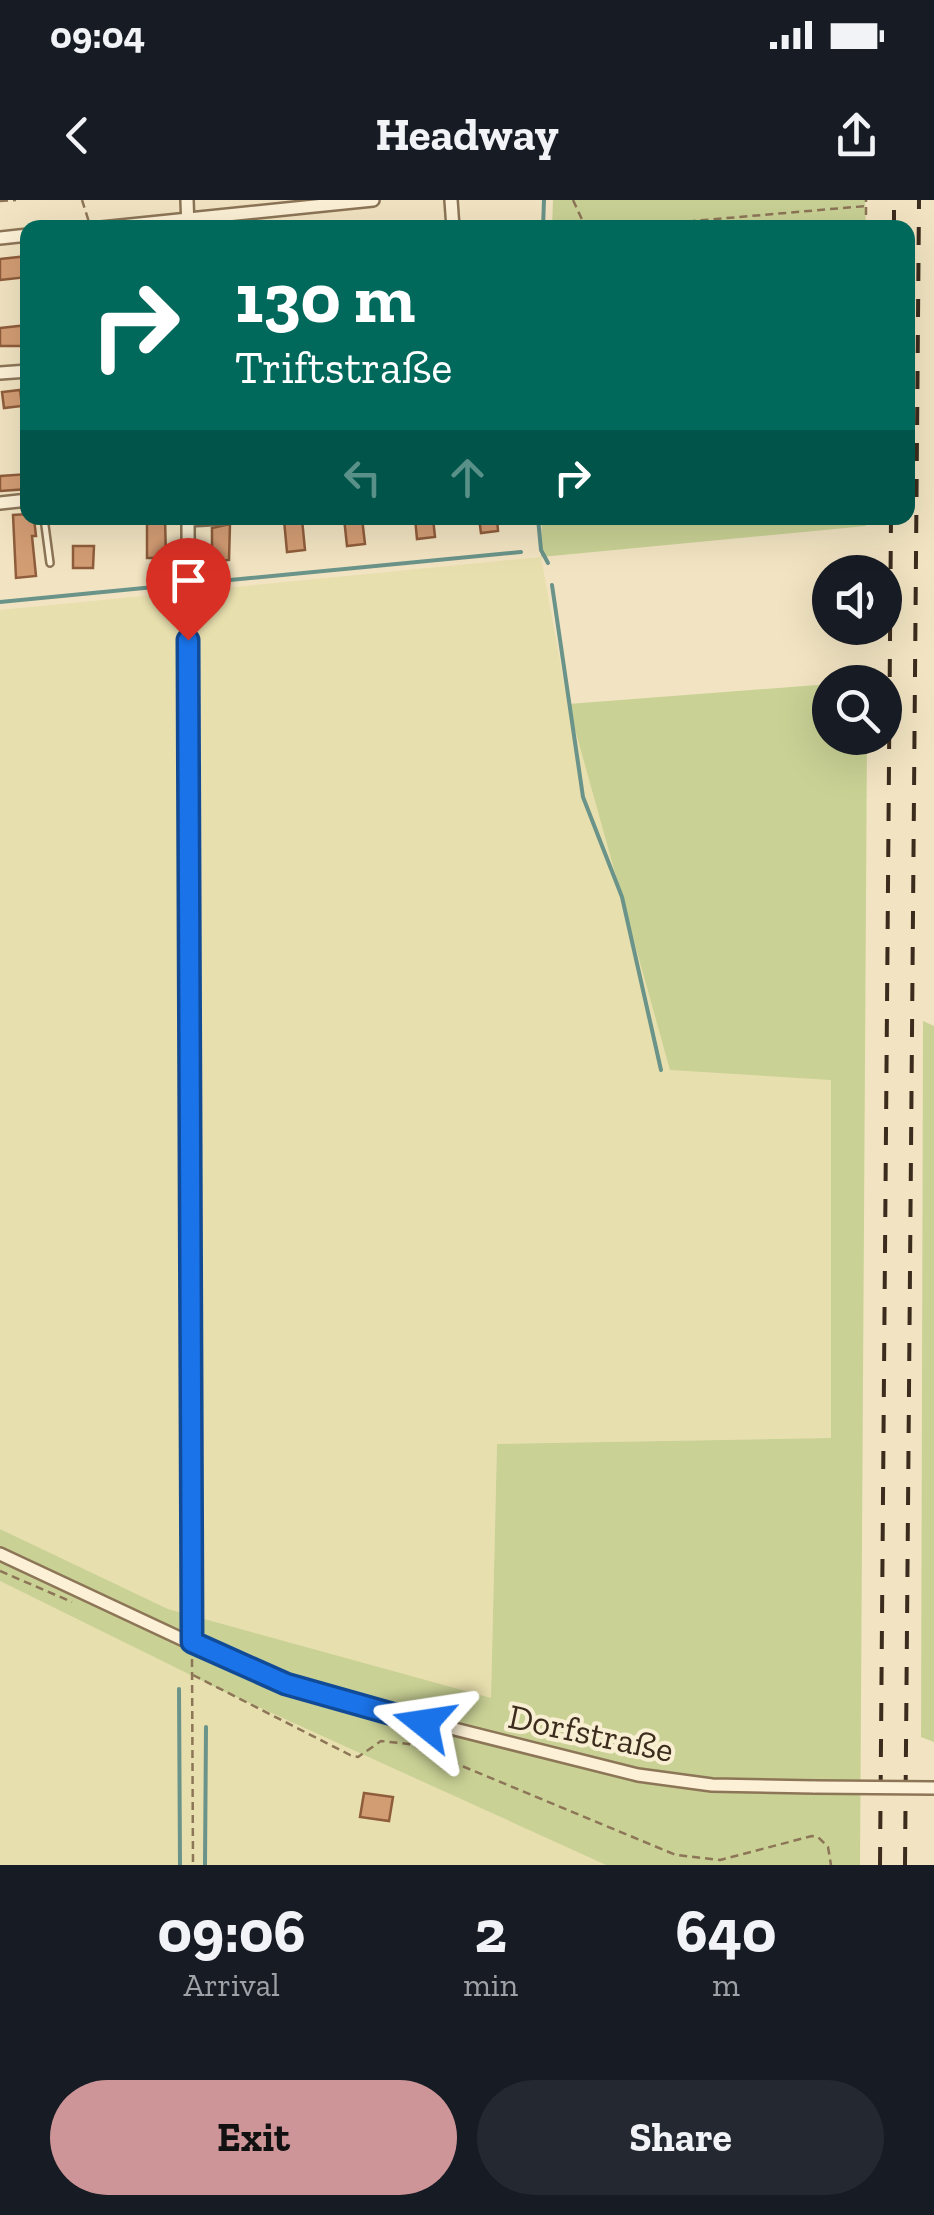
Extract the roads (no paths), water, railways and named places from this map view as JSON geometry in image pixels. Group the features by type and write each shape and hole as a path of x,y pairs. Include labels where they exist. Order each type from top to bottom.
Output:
{"street":[{"path":"212,220 373,200"},
{"path":"188,525 192,1642"},
{"name":"Dorfstraße","path":"0,1554 286,1684 456,1731 607,1768 688,1782 934,1788"}],"lane":[{"path":"45,525 50,563"}],"waterway":[{"path":"543,220 544,200"},
{"path":"539,525 541,550 548,563"},
{"path":"209,582 521,552"},
{"path":"0,602 175,585"},
{"path":"552,585 583,797 622,897 661,1070"},
{"path":"179,1689 180,1865"},
{"path":"205,1865 206,1727"}],"railway":[{"path":"894,200 894,220"},
{"path":"905,1865 919,200"},
{"path":"880,1865 891,525"}]}
